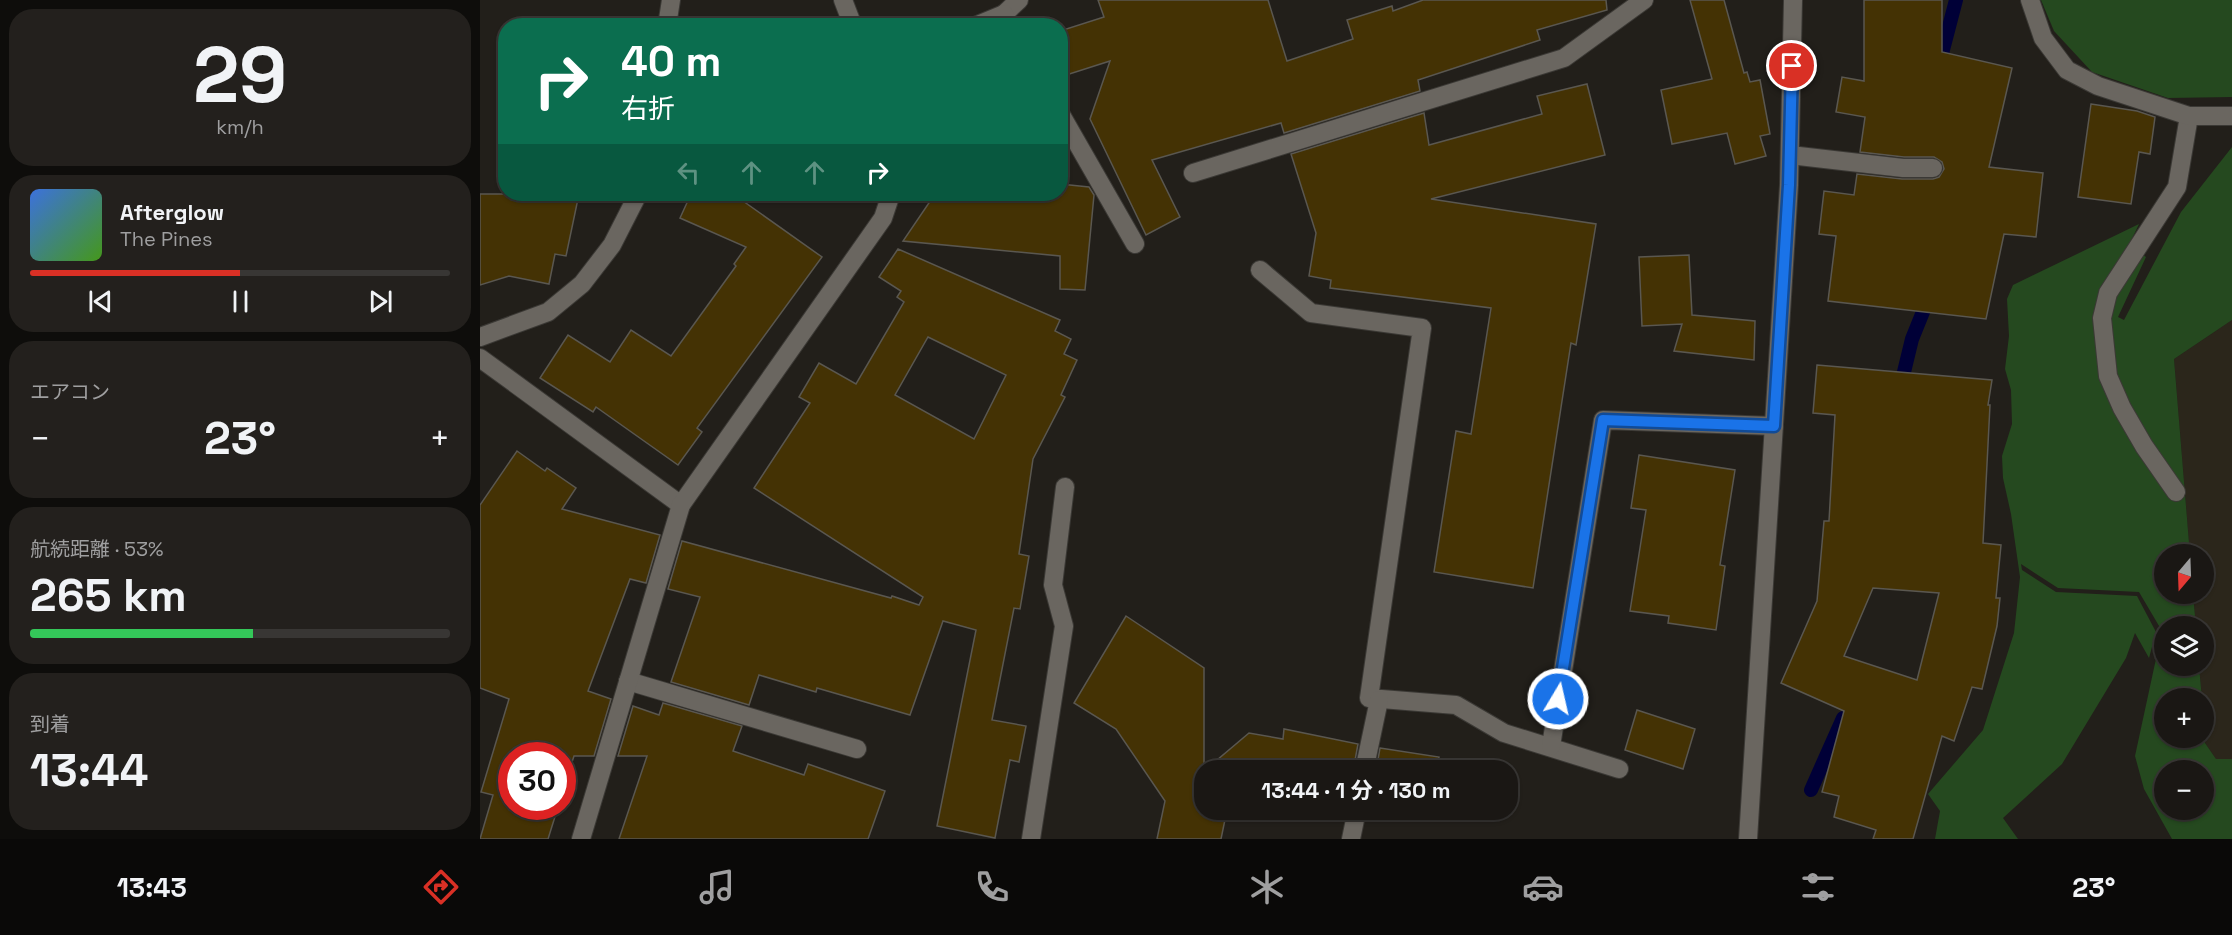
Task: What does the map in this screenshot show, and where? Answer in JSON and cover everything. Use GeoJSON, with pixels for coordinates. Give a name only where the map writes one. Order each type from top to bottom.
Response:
{"type":"FeatureCollection","features":[{"type":"Feature","properties":{"kind":"street"},"geometry":{"type":"LineString","coordinates":[[668,18],[671,0]]}},
{"type":"Feature","properties":{"kind":"street"},"geometry":{"type":"LineString","coordinates":[[843,0],[850,18]]}},
{"type":"Feature","properties":{"kind":"street"},"geometry":{"type":"LineString","coordinates":[[1008,18],[1019,0]]}},
{"type":"Feature","properties":{"kind":"street"},"geometry":{"type":"LineString","coordinates":[[1193,173],[1564,58],[1644,0]]}},
{"type":"Feature","properties":{"kind":"street"},"geometry":{"type":"LineString","coordinates":[[1748,839],[1790,154],[1793,0]]}},
{"type":"Feature","properties":{"kind":"street"},"geometry":{"type":"LineString","coordinates":[[2030,0],[2043,38],[2067,70],[2098,86],[2188,116],[2232,116]]}},
{"type":"Feature","properties":{"kind":"street"},"geometry":{"type":"LineString","coordinates":[[2176,492],[2144,446],[2122,408],[2108,376],[2102,318],[2108,293],[2177,187],[2188,116]]}},
{"type":"Feature","properties":{"kind":"street"},"geometry":{"type":"LineString","coordinates":[[1068,127],[1136,244]]}},
{"type":"Feature","properties":{"kind":"street"},"geometry":{"type":"LineString","coordinates":[[1790,154],[1903,168],[1933,168]]}},
{"type":"Feature","properties":{"kind":"street"},"geometry":{"type":"LineString","coordinates":[[480,337],[548,312],[582,284],[612,245],[634,201]]}},
{"type":"Feature","properties":{"kind":"street"},"geometry":{"type":"LineString","coordinates":[[581,839],[681,505],[883,218],[889,201]]}},
{"type":"Feature","properties":{"kind":"street"},"geometry":{"type":"LineString","coordinates":[[1260,270],[1311,313],[1422,328],[1369,698],[1456,705],[1504,733],[1619,769]]}},
{"type":"Feature","properties":{"kind":"street"},"geometry":{"type":"LineString","coordinates":[[480,358],[681,505]]}},
{"type":"Feature","properties":{"kind":"street"},"geometry":{"type":"LineString","coordinates":[[1551,746],[1603,420],[1774,426]]}},
{"type":"Feature","properties":{"kind":"street"},"geometry":{"type":"LineString","coordinates":[[1032,839],[1064,626],[1053,585],[1065,487]]}},
{"type":"Feature","properties":{"kind":"street"},"geometry":{"type":"LineString","coordinates":[[628,681],[856,749]]}},
{"type":"Feature","properties":{"kind":"street"},"geometry":{"type":"LineString","coordinates":[[1366,760],[1379,700]]}},
{"type":"Feature","properties":{"kind":"street"},"geometry":{"type":"LineString","coordinates":[[1351,839],[1354,820]]}},
{"type":"Feature","properties":{"kind":"shaded area"},"geometry":{"type":"Polygon","coordinates":[[[2232,320],[2232,759],[2216,759],[2208,748],[2214,748],[2214,688],[2201,688],[2200,676],[2214,676],[2214,616],[2195,616],[2194,604],[2214,604],[2214,544],[2189,544],[2174,359],[2232,320]]]}},
{"type":"Feature","properties":{"kind":"green space"},"geometry":{"type":"Polygon","coordinates":[[[2041,0],[2232,0],[2232,97],[2168,98],[2092,72],[2054,31],[2041,0]]]}},
{"type":"Feature","properties":{"kind":"green space"},"geometry":{"type":"Polygon","coordinates":[[[2232,147],[2232,320],[2174,359],[2189,544],[2154,544],[2154,604],[2194,604],[2195,616],[2154,617],[2139,592],[2058,588],[2021,564],[2022,570],[2056,592],[2137,596],[2154,628],[2154,639],[2149,658],[2135,633],[2126,658],[2062,764],[2003,818],[2018,839],[1935,839],[1940,811],[1928,794],[1983,730],[2014,633],[2020,577],[2003,478],[2002,456],[2012,424],[2011,390],[2005,369],[2009,336],[2007,299],[2013,285],[2139,224],[2129,245],[2146,257],[2118,317],[2124,320],[2181,212],[2232,147]]]}},
{"type":"Feature","properties":{"kind":"green space"},"geometry":{"type":"Polygon","coordinates":[[[2154,668],[2154,676],[2200,676],[2201,688],[2154,688],[2154,748],[2208,748],[2216,759],[2232,759],[2232,839],[2172,839],[2161,820],[2214,820],[2214,760],[2154,760],[2154,807],[2144,789],[2135,756],[2154,668]]]}},
{"type":"Feature","properties":{"kind":"building"},"geometry":{"type":"Polygon","coordinates":[[[1098,0],[1268,0],[1287,61],[1353,39],[1347,20],[1392,6],[1393,11],[1423,0],[1606,0],[1607,10],[1537,30],[1540,40],[1418,80],[1420,91],[1284,133],[1281,123],[1152,160],[1180,217],[1146,235],[1090,119],[1110,61],[1068,74],[1068,28],[1104,17],[1098,0]]]}},
{"type":"Feature","properties":{"kind":"building"},"geometry":{"type":"Polygon","coordinates":[[[1690,0],[1724,0],[1744,73],[1747,72],[1750,82],[1760,80],[1770,134],[1760,136],[1766,156],[1735,164],[1727,133],[1672,144],[1661,90],[1712,79],[1690,0]]]}},
{"type":"Feature","properties":{"kind":"building"},"geometry":{"type":"Polygon","coordinates":[[[1864,0],[1942,0],[1942,52],[2012,68],[1989,167],[2043,173],[2036,237],[2004,234],[1986,319],[1828,301],[1836,236],[1819,234],[1824,191],[1854,195],[1857,174],[1902,179],[1933,179],[1939,177],[1944,169],[1942,162],[1934,157],[1904,157],[1860,152],[1865,117],[1836,112],[1842,77],[1864,81],[1864,0]]]}},
{"type":"Feature","properties":{"kind":"building"},"geometry":{"type":"Polygon","coordinates":[[[1587,84],[1605,155],[1431,199],[1596,224],[1576,345],[1571,343],[1533,588],[1434,572],[1456,431],[1471,434],[1491,308],[1330,288],[1331,280],[1309,276],[1316,233],[1291,154],[1424,113],[1429,145],[1542,114],[1537,96],[1587,84]]]}},
{"type":"Feature","properties":{"kind":"building"},"geometry":{"type":"Polygon","coordinates":[[[2091,104],[2137,111],[2155,117],[2150,154],[2139,152],[2131,204],[2078,197],[2091,104]]]}},
{"type":"Feature","properties":{"kind":"building"},"geometry":{"type":"Polygon","coordinates":[[[1068,185],[1089,187],[1094,195],[1085,290],[1060,289],[1060,256],[903,241],[930,201],[1068,201],[1068,185]]]}},
{"type":"Feature","properties":{"kind":"building"},"geometry":{"type":"Polygon","coordinates":[[[480,194],[498,194],[498,201],[578,201],[566,256],[555,254],[549,284],[509,276],[480,285],[480,194]]]}},
{"type":"Feature","properties":{"kind":"building"},"geometry":{"type":"Polygon","coordinates":[[[688,201],[743,201],[822,257],[697,428],[702,432],[678,465],[596,407],[593,412],[540,378],[568,335],[610,362],[631,330],[671,356],[736,266],[734,264],[746,247],[680,218],[688,201]]]}},
{"type":"Feature","properties":{"kind":"building"},"geometry":{"type":"Polygon","coordinates":[[[898,249],[1060,320],[1055,331],[1071,339],[1064,354],[1077,360],[1061,395],[1065,397],[1033,459],[1019,554],[1029,556],[1020,609],[1014,608],[992,720],[1026,726],[1019,762],[1010,760],[995,838],[937,826],[976,630],[943,621],[910,715],[817,688],[816,692],[759,675],[749,705],[671,682],[700,597],[668,589],[682,541],[919,605],[923,597],[754,488],[810,403],[799,397],[819,363],[856,384],[904,302],[897,297],[901,291],[879,277],[898,249]],[[928,337],[895,395],[974,439],[1006,375],[928,337]]]}},
{"type":"Feature","properties":{"kind":"building"},"geometry":{"type":"Polygon","coordinates":[[[1689,255],[1692,315],[1755,321],[1754,360],[1674,351],[1682,324],[1642,326],[1639,257],[1689,255]]]}},
{"type":"Feature","properties":{"kind":"building"},"geometry":{"type":"Polygon","coordinates":[[[1817,365],[1992,380],[1988,405],[1990,405],[1983,543],[2001,545],[1996,598],[2000,598],[1997,626],[1982,689],[1972,687],[1954,741],[1942,736],[1913,839],[1873,839],[1876,830],[1834,817],[1839,796],[1822,792],[1844,711],[1781,683],[1817,601],[1824,521],[1829,521],[1835,415],[1813,413],[1817,365]],[[1873,588],[1844,656],[1917,680],[1939,593],[1873,588]]]}},
{"type":"Feature","properties":{"kind":"building"},"geometry":{"type":"Polygon","coordinates":[[[517,451],[545,471],[547,468],[576,488],[562,509],[660,535],[646,583],[630,579],[588,691],[611,699],[594,756],[576,756],[576,742],[498,742],[498,820],[554,820],[548,839],[480,839],[493,795],[481,792],[509,699],[480,688],[480,505],[517,451]]]}},
{"type":"Feature","properties":{"kind":"building"},"geometry":{"type":"Polygon","coordinates":[[[1639,455],[1735,470],[1720,565],[1725,566],[1716,630],[1668,623],[1669,616],[1630,611],[1646,510],[1631,508],[1639,455]]]}},
{"type":"Feature","properties":{"kind":"building"},"geometry":{"type":"Polygon","coordinates":[[[1126,616],[1204,668],[1204,760],[1194,760],[1194,820],[1225,820],[1221,839],[1157,839],[1165,801],[1116,729],[1074,703],[1126,616]]]}},
{"type":"Feature","properties":{"kind":"building"},"geometry":{"type":"Polygon","coordinates":[[[663,703],[742,726],[733,751],[804,775],[808,764],[885,791],[868,839],[619,839],[647,756],[618,756],[633,706],[659,715],[663,703]]]}},
{"type":"Feature","properties":{"kind":"building"},"geometry":{"type":"Polygon","coordinates":[[[1637,710],[1695,729],[1683,769],[1625,750],[1637,710]]]}},
{"type":"Feature","properties":{"kind":"building"},"geometry":{"type":"Polygon","coordinates":[[[1284,729],[1358,744],[1355,760],[1217,760],[1249,733],[1283,739],[1284,729]]]}},
{"type":"Feature","properties":{"kind":"building"},"geometry":{"type":"Polygon","coordinates":[[[1380,748],[1439,757],[1438,760],[1378,760],[1380,748]]]}},
{"type":"Feature","properties":{"kind":"waterway"},"geometry":{"type":"LineString","coordinates":[[1938,69],[1956,0]]}},
{"type":"Feature","properties":{"kind":"waterway"},"geometry":{"type":"LineString","coordinates":[[1908,390],[1904,372],[1912,339],[1929,297]]}},
{"type":"Feature","properties":{"kind":"waterway"},"geometry":{"type":"LineString","coordinates":[[1811,790],[1843,718]]}},
{"type":"Feature","properties":{"kind":"route"},"geometry":{"type":"LineString","coordinates":[[1558,699],[1603,420],[1774,426],[1789,185],[1792,66]]}}]}
